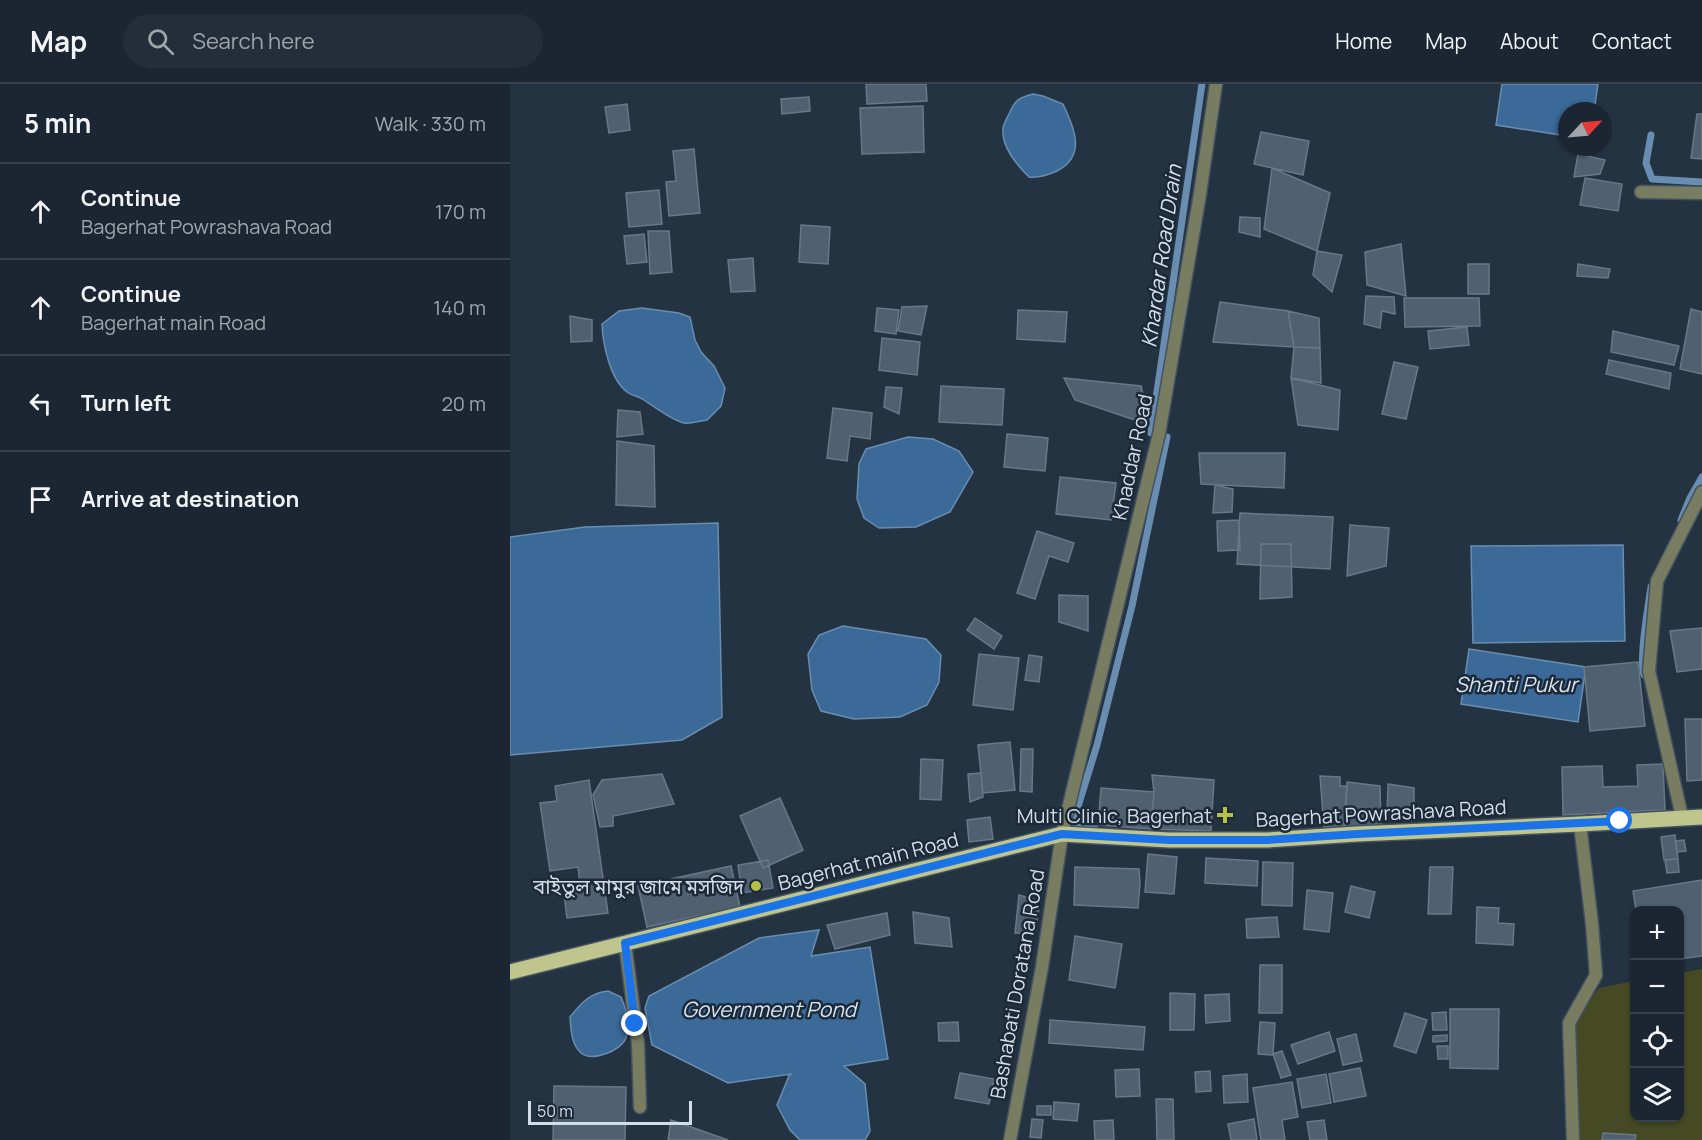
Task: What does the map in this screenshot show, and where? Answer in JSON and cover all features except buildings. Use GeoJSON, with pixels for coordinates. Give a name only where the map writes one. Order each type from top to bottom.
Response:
{"type":"FeatureCollection","features":[{"type":"Feature","properties":{"kind":"main road","name":"Bagerhat Powrashava Road"},"geometry":{"type":"LineString","coordinates":[[1062,834],[1169,840],[1267,840],[1702,817]]}},
{"type":"Feature","properties":{"kind":"main road","name":"Bagerhat main Road"},"geometry":{"type":"LineString","coordinates":[[510,972],[1062,834]]}},
{"type":"Feature","properties":{"kind":"street","name":"Khaddar Road"},"geometry":{"type":"LineString","coordinates":[[1062,834],[1159,434],[1200,194],[1216,84]]}},
{"type":"Feature","properties":{"kind":"street"},"geometry":{"type":"LineString","coordinates":[[1641,192],[1702,194]]}},
{"type":"Feature","properties":{"kind":"street"},"geometry":{"type":"LineString","coordinates":[[1682,817],[1649,671],[1657,581],[1702,492]]}},
{"type":"Feature","properties":{"kind":"street"},"geometry":{"type":"LineString","coordinates":[[1573,1140],[1569,1023],[1596,975],[1580,824]]}},
{"type":"Feature","properties":{"kind":"street","name":"Bashabati Doratana Road"},"geometry":{"type":"LineString","coordinates":[[1010,1140],[1042,967],[1062,834]]}},
{"type":"Feature","properties":{"kind":"street"},"geometry":{"type":"LineString","coordinates":[[625,943],[638,1044],[640,1107]]}},
{"type":"Feature","properties":{"kind":"green space"},"geometry":{"type":"Polygon","coordinates":[[[1702,969],[1702,1140],[1579,1140],[1572,1029],[1583,1009],[1599,988],[1630,982],[1630,1122],[1684,1122],[1684,972],[1702,969]]]}},
{"type":"Feature","properties":{"kind":"water"},"geometry":{"type":"Polygon","coordinates":[[[1502,84],[1598,84],[1595,102],[1558,102],[1558,135],[1496,125],[1502,84]]]}},
{"type":"Feature","properties":{"kind":"water"},"geometry":{"type":"Polygon","coordinates":[[[1033,94],[1063,104],[1074,131],[1075,140],[1075,149],[1066,165],[1040,177],[1029,177],[1020,167],[1007,149],[1003,135],[1003,128],[1015,103],[1020,98],[1033,94]]]}},
{"type":"Feature","properties":{"kind":"water"},"geometry":{"type":"Polygon","coordinates":[[[642,308],[679,313],[690,317],[695,340],[701,352],[714,366],[725,388],[721,406],[707,420],[679,422],[627,392],[616,379],[606,351],[602,324],[619,311],[642,308]]]}},
{"type":"Feature","properties":{"kind":"water"},"geometry":{"type":"Polygon","coordinates":[[[908,437],[933,439],[959,451],[973,472],[950,512],[916,527],[879,528],[864,518],[857,499],[859,464],[866,449],[908,437]]]}},
{"type":"Feature","properties":{"kind":"water"},"geometry":{"type":"Polygon","coordinates":[[[718,523],[722,717],[682,740],[510,755],[510,537],[585,527],[718,523]]]}},
{"type":"Feature","properties":{"kind":"water"},"geometry":{"type":"Polygon","coordinates":[[[1623,545],[1625,641],[1473,643],[1471,546],[1623,545]]]}},
{"type":"Feature","properties":{"kind":"water"},"geometry":{"type":"Polygon","coordinates":[[[843,626],[926,639],[941,655],[939,682],[927,705],[900,717],[854,719],[821,711],[812,690],[808,654],[819,635],[843,626]]]}},
{"type":"Feature","properties":{"kind":"water","name":"Shanti Pukur"},"geometry":{"type":"Polygon","coordinates":[[[1469,649],[1586,667],[1578,722],[1461,704],[1469,649]]]}},
{"type":"Feature","properties":{"kind":"water","name":"Government Pond"},"geometry":{"type":"Polygon","coordinates":[[[819,930],[811,956],[870,947],[888,1059],[844,1066],[865,1084],[870,1131],[865,1140],[800,1140],[790,1130],[777,1105],[791,1074],[728,1083],[652,1045],[645,1008],[649,996],[759,938],[819,930]]]}},
{"type":"Feature","properties":{"kind":"water"},"geometry":{"type":"Polygon","coordinates":[[[608,991],[621,997],[628,1022],[628,1033],[623,1043],[612,1051],[599,1056],[586,1055],[581,1053],[575,1045],[570,1017],[586,1000],[608,991]]]}},
{"type":"Feature","properties":{"kind":"waterway","name":"Khardar Road Drain"},"geometry":{"type":"LineString","coordinates":[[1151,433],[1202,84]]}},
{"type":"Feature","properties":{"kind":"waterway"},"geometry":{"type":"LineString","coordinates":[[1651,135],[1646,163],[1652,179],[1702,182]]}},
{"type":"Feature","properties":{"kind":"waterway"},"geometry":{"type":"LineString","coordinates":[[1095,829],[1072,826],[1097,745],[1132,606],[1167,437]]}},
{"type":"Feature","properties":{"kind":"waterway"},"geometry":{"type":"LineString","coordinates":[[1681,520],[1702,477]]}},
{"type":"Feature","properties":{"kind":"waterway"},"geometry":{"type":"LineString","coordinates":[[1644,675],[1643,645],[1651,587]]}},
{"type":"Feature","properties":{"kind":"place","name":"Multi Clinic, Bagerhat"},"geometry":{"type":"Point","coordinates":[1225,815]}},
{"type":"Feature","properties":{"kind":"place","name":"বাইতুল মামুর জামে মসজিদ"},"geometry":{"type":"Point","coordinates":[756,886]}},
{"type":"Feature","properties":{"kind":"route"},"geometry":{"type":"LineString","coordinates":[[635,1024],[625,943],[1062,834],[1169,840],[1267,840],[1620,821]]}}]}
